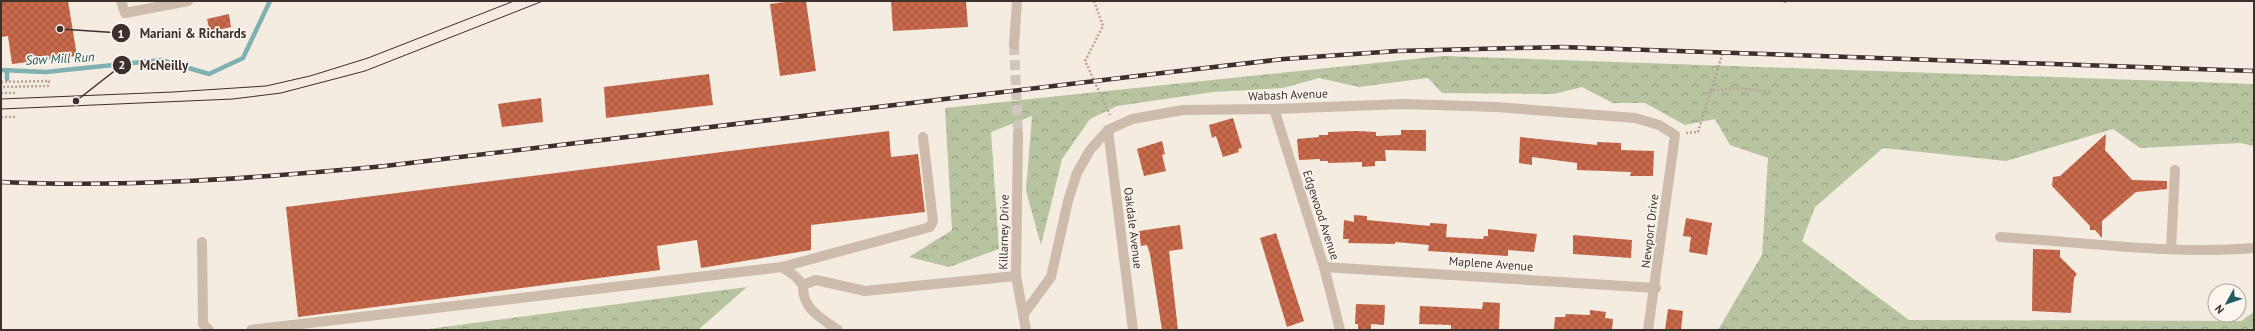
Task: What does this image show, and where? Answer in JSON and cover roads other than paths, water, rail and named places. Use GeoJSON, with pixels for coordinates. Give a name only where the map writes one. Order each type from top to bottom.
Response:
{"type":"FeatureCollection","features":[{"type":"Feature","properties":{"kind":"street"},"geometry":{"type":"LineString","coordinates":[[121,1],[125,13],[188,1]]}},
{"type":"Feature","properties":{"kind":"street"},"geometry":{"type":"LineString","coordinates":[[1014,45],[1017,1]]}},
{"type":"Feature","properties":{"kind":"street","name":"Wabash Avenue"},"geometry":{"type":"LineString","coordinates":[[1023,315],[1052,278],[1068,201],[1077,173],[1090,150],[1111,128],[1132,119],[1183,110],[1274,109],[1403,104],[1497,108],[1635,118],[1660,125],[1675,135]]}},
{"type":"Feature","properties":{"kind":"street","name":"Edgewood Avenue"},"geometry":{"type":"LineString","coordinates":[[1274,109],[1324,267],[1340,330]]}},
{"type":"Feature","properties":{"kind":"street","name":"Oakdale Avenue"},"geometry":{"type":"LineString","coordinates":[[1111,128],[1133,330]]}},
{"type":"Feature","properties":{"kind":"street","name":"Killarney Drive"},"geometry":{"type":"LineString","coordinates":[[1018,133],[1016,276],[1026,330]]}},
{"type":"Feature","properties":{"kind":"street","name":"Newport Drive"},"geometry":{"type":"LineString","coordinates":[[1648,330],[1656,288],[1675,135]]}},
{"type":"Feature","properties":{"kind":"street"},"geometry":{"type":"LineString","coordinates":[[251,330],[782,267],[930,227],[933,221],[923,137]]}},
{"type":"Feature","properties":{"kind":"street"},"geometry":{"type":"LineString","coordinates":[[2171,249],[2175,170]]}},
{"type":"Feature","properties":{"kind":"street"},"geometry":{"type":"LineString","coordinates":[[2000,237],[2100,246],[2221,250],[2254,248]]}},
{"type":"Feature","properties":{"kind":"street"},"geometry":{"type":"LineString","coordinates":[[202,242],[203,324],[209,330]]}},
{"type":"Feature","properties":{"kind":"street"},"geometry":{"type":"LineString","coordinates":[[782,267],[795,276],[803,285],[803,297],[814,313],[838,330]]}},
{"type":"Feature","properties":{"kind":"street","name":"Maplene Avenue"},"geometry":{"type":"LineString","coordinates":[[1324,267],[1656,288]]}},
{"type":"Feature","properties":{"kind":"street"},"geometry":{"type":"LineString","coordinates":[[803,285],[816,280],[865,291],[1016,276]]}},
{"type":"Feature","properties":{"kind":"waterway","name":"Saw Mill Run"},"geometry":{"type":"LineString","coordinates":[[1,70],[46,72],[161,60],[209,74],[243,58],[270,1]]}},
{"type":"Feature","properties":{"kind":"waterway"},"geometry":{"type":"LineString","coordinates":[[7,70],[7,79]]}},
{"type":"Feature","properties":{"kind":"tunnel"},"geometry":{"type":"LineString","coordinates":[[1014,45],[1018,133]]}},
{"type":"Feature","properties":{"kind":"tram line"},"geometry":{"type":"LineString","coordinates":[[1,99],[173,92],[266,86],[310,76],[368,58],[514,1]]}},
{"type":"Feature","properties":{"kind":"tram line"},"geometry":{"type":"LineString","coordinates":[[1,109],[233,99],[281,93],[365,71],[543,1]]}},
{"type":"Feature","properties":{"kind":"railway"},"geometry":{"type":"LineString","coordinates":[[1,182],[49,184],[145,183],[241,178],[385,166],[1284,59],[1397,51],[1561,47],[2254,71]]}},
{"type":"Feature","properties":{"kind":"place","name":"Mariani & Richards"},"geometry":{"type":"Point","coordinates":[60,29]}},
{"type":"Feature","properties":{"kind":"place","name":"McNeilly"},"geometry":{"type":"Point","coordinates":[76,101]}}]}
